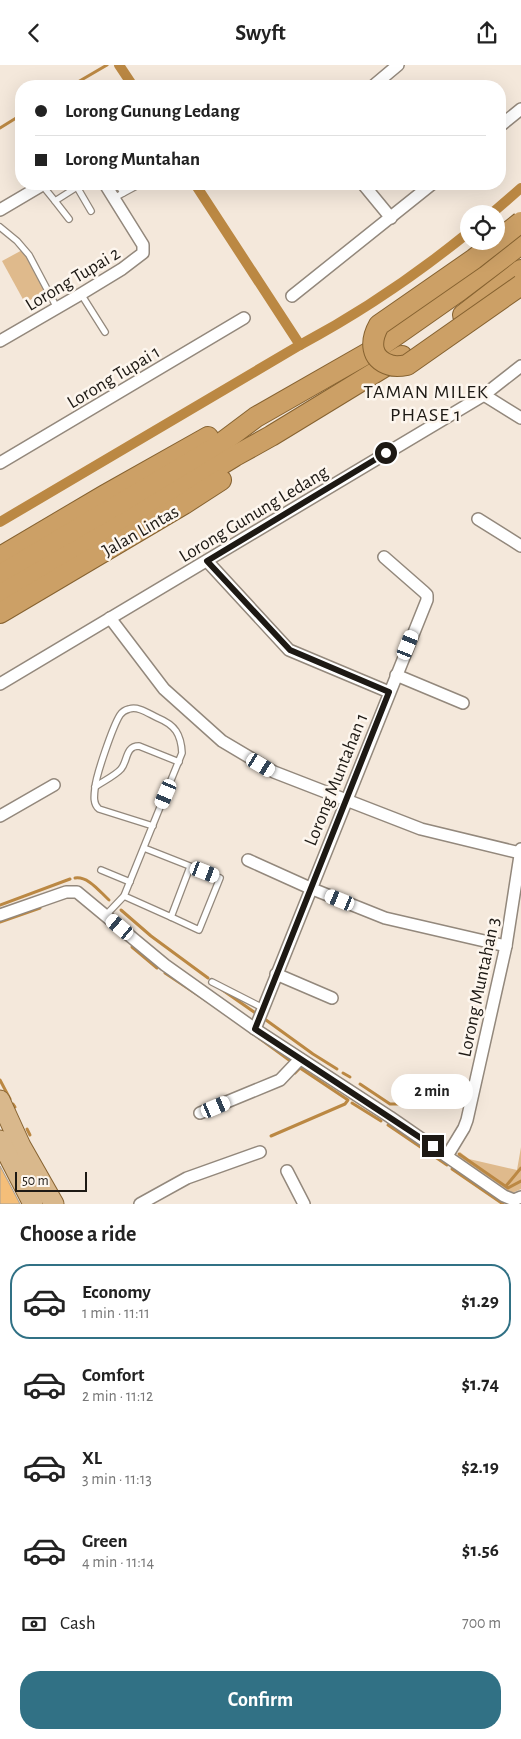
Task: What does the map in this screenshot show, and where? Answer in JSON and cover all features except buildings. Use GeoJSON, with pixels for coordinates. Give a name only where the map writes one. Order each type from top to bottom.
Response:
{"type":"FeatureCollection","features":[{"type":"Feature","properties":{"kind":"highway"},"geometry":{"type":"LineString","coordinates":[[521,222],[474,259],[380,325],[374,333],[372,341],[374,352],[380,359],[391,366],[407,365],[521,285]]}},
{"type":"Feature","properties":{"kind":"highway","name":"Jalan Lintas"},"geometry":{"type":"LineString","coordinates":[[0,575],[216,447],[256,417],[382,345],[459,291],[521,244]]}},
{"type":"Feature","properties":{"kind":"highway","name":"Jalan Lintas"},"geometry":{"type":"LineString","coordinates":[[0,595],[132,519],[431,338],[521,270]]}},
{"type":"Feature","properties":{"kind":"highway","name":"Jalan Lintas"},"geometry":{"type":"LineString","coordinates":[[0,557],[104,495],[221,429],[256,417]]}},
{"type":"Feature","properties":{"kind":"highway","name":"Jalan Lintas"},"geometry":{"type":"LineString","coordinates":[[0,613],[184,504],[240,467],[271,436]]}},
{"type":"Feature","properties":{"kind":"main road"},"geometry":{"type":"LineString","coordinates":[[0,1100],[21,1146],[54,1204]]}},
{"type":"Feature","properties":{"kind":"main road"},"geometry":{"type":"LineString","coordinates":[[0,1140],[34,1204]]}},
{"type":"Feature","properties":{"kind":"street"},"geometry":{"type":"LineString","coordinates":[[380,80],[398,65]]}},
{"type":"Feature","properties":{"kind":"street"},"geometry":{"type":"LineString","coordinates":[[506,120],[521,109]]}},
{"type":"Feature","properties":{"kind":"street"},"geometry":{"type":"LineString","coordinates":[[0,210],[33,190]]}},
{"type":"Feature","properties":{"kind":"street","name":"Lorong Tupai 2"},"geometry":{"type":"LineString","coordinates":[[0,341],[81,295],[143,253],[143,245],[119,195],[113,190]]}},
{"type":"Feature","properties":{"kind":"street"},"geometry":{"type":"LineString","coordinates":[[369,190],[391,218]]}},
{"type":"Feature","properties":{"kind":"street"},"geometry":{"type":"LineString","coordinates":[[292,296],[425,190]]}},
{"type":"Feature","properties":{"kind":"street","name":"Lorong Tupai 1"},"geometry":{"type":"LineString","coordinates":[[0,463],[244,318]]}},
{"type":"Feature","properties":{"kind":"street","name":"Lorong Gunung Ledang"},"geometry":{"type":"LineString","coordinates":[[0,684],[484,395],[521,366]]}},
{"type":"Feature","properties":{"kind":"street"},"geometry":{"type":"LineString","coordinates":[[484,395],[521,417]]}},
{"type":"Feature","properties":{"kind":"street"},"geometry":{"type":"LineString","coordinates":[[478,519],[521,546]]}},
{"type":"Feature","properties":{"kind":"street","name":"Lorong Muntahan 1"},"geometry":{"type":"LineString","coordinates":[[255,1029],[426,600],[427,595],[384,557]]}},
{"type":"Feature","properties":{"kind":"street"},"geometry":{"type":"LineString","coordinates":[[207,561],[290,650],[389,692]]}},
{"type":"Feature","properties":{"kind":"street"},"geometry":{"type":"LineString","coordinates":[[110,618],[164,689],[222,741],[274,772],[421,829],[520,853]]}},
{"type":"Feature","properties":{"kind":"street"},"geometry":{"type":"LineString","coordinates":[[396,675],[464,703]]}},
{"type":"Feature","properties":{"kind":"street"},"geometry":{"type":"LineString","coordinates":[[0,815],[54,785]]}},
{"type":"Feature","properties":{"kind":"street","name":"Lorong Muntahan 3"},"geometry":{"type":"LineString","coordinates":[[447,1156],[464,1128],[467,1119],[506,946],[521,849]]}},
{"type":"Feature","properties":{"kind":"street"},"geometry":{"type":"LineString","coordinates":[[248,860],[310,888],[385,918],[506,946]]}},
{"type":"Feature","properties":{"kind":"street"},"geometry":{"type":"LineString","coordinates":[[0,915],[66,891],[77,892],[165,965],[255,1029],[504,1195],[514,1200],[521,1197]]}},
{"type":"Feature","properties":{"kind":"street"},"geometry":{"type":"LineString","coordinates":[[276,974],[332,998]]}},
{"type":"Feature","properties":{"kind":"street"},"geometry":{"type":"LineString","coordinates":[[200,1113],[280,1080],[300,1059]]}},
{"type":"Feature","properties":{"kind":"street"},"geometry":{"type":"LineString","coordinates":[[140,1204],[187,1178],[260,1153]]}},
{"type":"Feature","properties":{"kind":"street"},"geometry":{"type":"LineString","coordinates":[[287,1171],[304,1204]]}},
{"type":"Feature","properties":{"kind":"lane"},"geometry":{"type":"LineString","coordinates":[[47,190],[69,219]]}},
{"type":"Feature","properties":{"kind":"lane"},"geometry":{"type":"LineString","coordinates":[[55,201],[69,190]]}},
{"type":"Feature","properties":{"kind":"lane"},"geometry":{"type":"LineString","coordinates":[[79,190],[91,211]]}},
{"type":"Feature","properties":{"kind":"lane"},"geometry":{"type":"LineString","coordinates":[[119,190],[119,195],[129,190]]}},
{"type":"Feature","properties":{"kind":"lane"},"geometry":{"type":"LineString","coordinates":[[0,227],[17,241],[29,255],[57,308]]}},
{"type":"Feature","properties":{"kind":"lane"},"geometry":{"type":"LineString","coordinates":[[81,295],[105,332]]}},
{"type":"Feature","properties":{"kind":"lane"},"geometry":{"type":"LineString","coordinates":[[106,915],[124,895],[153,826],[182,753],[177,733],[170,723],[136,708],[127,709],[119,716],[95,787],[95,806],[153,826]]}},
{"type":"Feature","properties":{"kind":"lane"},"geometry":{"type":"LineString","coordinates":[[95,787],[120,771],[129,751],[134,746],[139,746],[179,762]]}},
{"type":"Feature","properties":{"kind":"lane"},"geometry":{"type":"LineString","coordinates":[[124,895],[198,930],[220,878],[144,848]]}},
{"type":"Feature","properties":{"kind":"lane"},"geometry":{"type":"LineString","coordinates":[[171,917],[190,867]]}},
{"type":"Feature","properties":{"kind":"lane"},"geometry":{"type":"LineString","coordinates":[[101,870],[130,881]]}},
{"type":"Feature","properties":{"kind":"lane"},"geometry":{"type":"LineString","coordinates":[[212,982],[263,1007]]}},
{"type":"Feature","properties":{"kind":"shaded area"},"geometry":{"type":"Polygon","coordinates":[[[26,248],[49,289],[25,303],[2,261],[26,248]]]}},
{"type":"Feature","properties":{"kind":"shaded area"},"geometry":{"type":"Polygon","coordinates":[[[521,1147],[521,1189],[512,1193],[457,1156],[460,1152],[469,1159],[517,1170],[521,1147]]]}},
{"type":"Feature","properties":{"kind":"waterway"},"geometry":{"type":"LineString","coordinates":[[81,80],[107,65]]}},
{"type":"Feature","properties":{"kind":"waterway"},"geometry":{"type":"LineString","coordinates":[[119,65],[129,80]]}},
{"type":"Feature","properties":{"kind":"waterway"},"geometry":{"type":"LineString","coordinates":[[0,128],[15,119]]}},
{"type":"Feature","properties":{"kind":"waterway"},"geometry":{"type":"LineString","coordinates":[[501,205],[521,188]]}},
{"type":"Feature","properties":{"kind":"waterway"},"geometry":{"type":"LineString","coordinates":[[199,190],[300,345]]}},
{"type":"Feature","properties":{"kind":"waterway"},"geometry":{"type":"LineString","coordinates":[[0,522],[366,307],[460,239]]}},
{"type":"Feature","properties":{"kind":"waterway"},"geometry":{"type":"LineString","coordinates":[[75,878],[84,879],[89,882],[109,900]]}},
{"type":"Feature","properties":{"kind":"waterway"},"geometry":{"type":"LineString","coordinates":[[0,905],[70,879]]}},
{"type":"Feature","properties":{"kind":"waterway"},"geometry":{"type":"LineString","coordinates":[[0,922],[40,908]]}},
{"type":"Feature","properties":{"kind":"waterway"},"geometry":{"type":"LineString","coordinates":[[121,910],[151,936],[208,978]]}},
{"type":"Feature","properties":{"kind":"waterway"},"geometry":{"type":"LineString","coordinates":[[132,947],[157,968]]}},
{"type":"Feature","properties":{"kind":"waterway"},"geometry":{"type":"LineString","coordinates":[[165,973],[207,1001]]}},
{"type":"Feature","properties":{"kind":"waterway"},"geometry":{"type":"LineString","coordinates":[[221,989],[257,1014]]}},
{"type":"Feature","properties":{"kind":"waterway"},"geometry":{"type":"LineString","coordinates":[[266,1020],[337,1069]]}},
{"type":"Feature","properties":{"kind":"waterway"},"geometry":{"type":"LineString","coordinates":[[259,1038],[289,1060]]}},
{"type":"Feature","properties":{"kind":"waterway"},"geometry":{"type":"LineString","coordinates":[[271,1136],[345,1104],[348,1100],[300,1068],[295,1073]]}},
{"type":"Feature","properties":{"kind":"waterway"},"geometry":{"type":"LineString","coordinates":[[343,1073],[350,1077]]}},
{"type":"Feature","properties":{"kind":"waterway"},"geometry":{"type":"LineString","coordinates":[[0,1080],[10,1099]]}},
{"type":"Feature","properties":{"kind":"waterway"},"geometry":{"type":"LineString","coordinates":[[360,1084],[390,1104],[400,1104]]}},
{"type":"Feature","properties":{"kind":"waterway"},"geometry":{"type":"LineString","coordinates":[[352,1103],[381,1121]]}},
{"type":"Feature","properties":{"kind":"waterway"},"geometry":{"type":"LineString","coordinates":[[388,1125],[447,1165]]}},
{"type":"Feature","properties":{"kind":"waterway"},"geometry":{"type":"LineString","coordinates":[[27,1129],[30,1135]]}},
{"type":"Feature","properties":{"kind":"waterway"},"geometry":{"type":"LineString","coordinates":[[459,1154],[508,1188],[521,1181]]}},
{"type":"Feature","properties":{"kind":"waterway"},"geometry":{"type":"LineString","coordinates":[[506,1186],[521,1168]]}},
{"type":"Feature","properties":{"kind":"waterway"},"geometry":{"type":"LineString","coordinates":[[452,1169],[503,1204]]}},
{"type":"Feature","properties":{"kind":"district","name":"TAMAN MILEK PHASE 1"},"geometry":{"type":"Point","coordinates":[426,402]}},
{"type":"Feature","properties":{"kind":"route"},"geometry":{"type":"LineString","coordinates":[[386,453],[207,561],[290,650],[389,692],[255,1029],[433,1146]]}}]}
